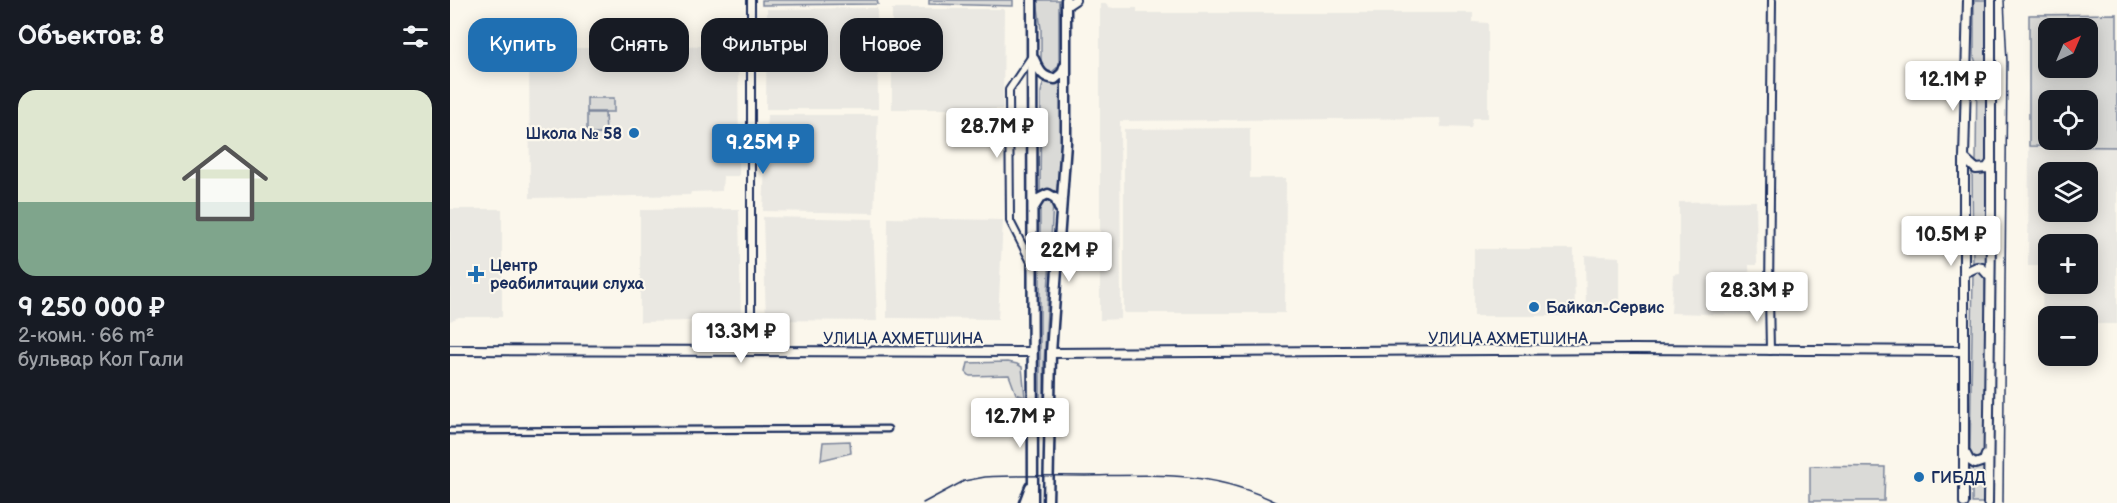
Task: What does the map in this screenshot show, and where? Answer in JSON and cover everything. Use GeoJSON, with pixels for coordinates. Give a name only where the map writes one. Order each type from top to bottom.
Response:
{"type":"FeatureCollection","features":[{"type":"Feature","properties":{"kind":"main road"},"geometry":{"type":"LineString","coordinates":[[1032,0],[1033,503]]}},
{"type":"Feature","properties":{"kind":"main road"},"geometry":{"type":"LineString","coordinates":[[1048,503],[1051,353],[1066,143],[1066,3]]}},
{"type":"Feature","properties":{"kind":"main road"},"geometry":{"type":"LineString","coordinates":[[1032,56],[1041,74],[1047,79],[1055,79],[1062,73],[1066,60]]}},
{"type":"Feature","properties":{"kind":"main road"},"geometry":{"type":"LineString","coordinates":[[1032,211],[1040,198],[1048,194],[1055,198],[1060,211]]}},
{"type":"Feature","properties":{"kind":"main road"},"geometry":{"type":"LineString","coordinates":[[1032,429],[1042,437],[1050,430]]}},
{"type":"Feature","properties":{"kind":"main road"},"geometry":{"type":"LineString","coordinates":[[1024,503],[1034,469]]}},
{"type":"Feature","properties":{"kind":"main road"},"geometry":{"type":"LineString","coordinates":[[1049,485],[1055,503]]}},
{"type":"Feature","properties":{"kind":"street"},"geometry":{"type":"LineString","coordinates":[[751,0],[751,351]]}},
{"type":"Feature","properties":{"kind":"street"},"geometry":{"type":"LineString","coordinates":[[1066,3],[1075,0]]}},
{"type":"Feature","properties":{"kind":"street"},"geometry":{"type":"LineString","coordinates":[[1770,351],[1772,0]]}},
{"type":"Feature","properties":{"kind":"street"},"geometry":{"type":"LineString","coordinates":[[1964,503],[1964,158],[1968,0]]}},
{"type":"Feature","properties":{"kind":"street"},"geometry":{"type":"LineString","coordinates":[[1988,503],[1990,0]]}},
{"type":"Feature","properties":{"kind":"street"},"geometry":{"type":"LineString","coordinates":[[1032,56],[1009,90],[1010,221],[1032,265]]}},
{"type":"Feature","properties":{"kind":"street"},"geometry":{"type":"LineString","coordinates":[[1964,158],[1976,169],[1986,168],[1991,162]]}},
{"type":"Feature","properties":{"kind":"street"},"geometry":{"type":"LineString","coordinates":[[1964,273],[1977,267],[1982,268],[1990,277]]}},
{"type":"Feature","properties":{"kind":"street","name":"УЛИЦА АХМЕТШИНА"},"geometry":{"type":"LineString","coordinates":[[1051,353],[1634,349],[1964,351]]}},
{"type":"Feature","properties":{"kind":"street","name":"УЛИЦА АХМЕТШИНА"},"geometry":{"type":"LineString","coordinates":[[450,350],[1032,352]]}},
{"type":"Feature","properties":{"kind":"street"},"geometry":{"type":"LineString","coordinates":[[450,431],[888,429]]}},
{"type":"Feature","properties":{"kind":"street"},"geometry":{"type":"LineString","coordinates":[[1965,450],[1969,460],[1975,464],[1984,461],[1988,449]]}},
{"type":"Feature","properties":{"kind":"shaded area"},"geometry":{"type":"Polygon","coordinates":[[[762,0],[877,0],[878,4],[762,5],[762,0]]]}},
{"type":"Feature","properties":{"kind":"shaded area"},"geometry":{"type":"Polygon","coordinates":[[[929,0],[1013,0],[1013,6],[929,4],[929,0]]]}},
{"type":"Feature","properties":{"kind":"shaded area"},"geometry":{"type":"Polygon","coordinates":[[[1037,0],[1059,0],[1059,66],[1052,72],[1045,70],[1041,64],[1041,29],[1037,0]]]}},
{"type":"Feature","properties":{"kind":"shaded area"},"geometry":{"type":"Polygon","coordinates":[[[1974,0],[1987,0],[1987,162],[1980,166],[1976,162],[1977,66],[1974,57],[1974,0]]]}},
{"type":"Feature","properties":{"kind":"shaded area"},"geometry":{"type":"Polygon","coordinates":[[[1100,4],[1107,4],[1108,7],[1114,8],[1137,8],[1137,13],[1473,13],[1473,22],[1488,23],[1488,118],[1473,118],[1471,128],[1441,127],[1440,118],[1120,121],[1121,319],[1100,320],[1100,4]]]}},
{"type":"Feature","properties":{"kind":"shaded area"},"geometry":{"type":"Polygon","coordinates":[[[877,8],[877,18],[840,18],[840,72],[878,72],[878,109],[766,109],[766,72],[828,72],[828,18],[767,18],[767,9],[877,8]]]}},
{"type":"Feature","properties":{"kind":"shaded area"},"geometry":{"type":"Polygon","coordinates":[[[892,9],[1004,9],[1003,109],[892,109],[892,72],[943,72],[943,18],[892,18],[892,9]]]}},
{"type":"Feature","properties":{"kind":"shaded area"},"geometry":{"type":"Polygon","coordinates":[[[2117,14],[2117,147],[2098,147],[2098,90],[2038,90],[2038,146],[2029,146],[2029,15],[2117,14]]]}},
{"type":"Feature","properties":{"kind":"shaded area","name":"Школа № 58"},"geometry":{"type":"Polygon","coordinates":[[[689,46],[701,46],[701,72],[738,72],[739,176],[723,176],[722,191],[691,192],[690,195],[530,198],[529,72],[577,72],[577,48],[589,48],[589,72],[689,72],[689,46]]]}},
{"type":"Feature","properties":{"kind":"shaded area"},"geometry":{"type":"Polygon","coordinates":[[[1044,79],[1054,82],[1062,79],[1057,192],[1047,189],[1040,191],[1041,92],[1044,79]]]}},
{"type":"Feature","properties":{"kind":"shaded area"},"geometry":{"type":"Polygon","coordinates":[[[587,98],[614,98],[614,112],[587,112],[587,98]]]}},
{"type":"Feature","properties":{"kind":"shaded area"},"geometry":{"type":"Polygon","coordinates":[[[587,113],[605,113],[606,134],[587,134],[587,113]]]}},
{"type":"Feature","properties":{"kind":"shaded area"},"geometry":{"type":"Polygon","coordinates":[[[767,115],[878,115],[874,213],[763,211],[767,115]]]}},
{"type":"Feature","properties":{"kind":"shaded area"},"geometry":{"type":"Polygon","coordinates":[[[1250,128],[1250,178],[1286,178],[1285,313],[1124,313],[1124,129],[1250,128]]]}},
{"type":"Feature","properties":{"kind":"shaded area"},"geometry":{"type":"Polygon","coordinates":[[[2029,146],[2038,146],[2038,150],[2098,150],[2098,147],[2117,147],[2117,324],[2098,324],[2098,306],[2042,306],[2043,294],[2098,294],[2098,234],[2038,234],[2038,266],[2028,266],[2029,146]]]}},
{"type":"Feature","properties":{"kind":"shaded area"},"geometry":{"type":"Polygon","coordinates":[[[1972,171],[1980,174],[1987,171],[1988,267],[1981,262],[1973,265],[1972,171]]]}},
{"type":"Feature","properties":{"kind":"shaded area"},"geometry":{"type":"Polygon","coordinates":[[[1047,199],[1053,202],[1044,365],[1044,432],[1042,433],[1040,432],[1040,210],[1042,202],[1047,199]]]}},
{"type":"Feature","properties":{"kind":"shaded area"},"geometry":{"type":"Polygon","coordinates":[[[1756,201],[1757,265],[1749,265],[1751,315],[1671,313],[1673,274],[1679,273],[1679,202],[1756,201]]]}},
{"type":"Feature","properties":{"kind":"shaded area","name":"Центр реабилитации слуха"},"geometry":{"type":"Polygon","coordinates":[[[450,209],[502,209],[502,317],[459,317],[450,321],[450,209]]]}},
{"type":"Feature","properties":{"kind":"shaded area"},"geometry":{"type":"Polygon","coordinates":[[[739,209],[741,320],[640,322],[640,210],[739,209]]]}},
{"type":"Feature","properties":{"kind":"shaded area"},"geometry":{"type":"Polygon","coordinates":[[[763,217],[873,219],[877,321],[766,320],[763,217]]]}},
{"type":"Feature","properties":{"kind":"shaded area"},"geometry":{"type":"Polygon","coordinates":[[[888,218],[1003,220],[998,319],[887,318],[888,218]]]}},
{"type":"Feature","properties":{"kind":"shaded area"},"geometry":{"type":"Polygon","coordinates":[[[1474,249],[1574,249],[1575,316],[1474,316],[1474,249]]]}},
{"type":"Feature","properties":{"kind":"shaded area"},"geometry":{"type":"Polygon","coordinates":[[[1585,255],[1620,257],[1620,311],[1586,310],[1585,255]]]}},
{"type":"Feature","properties":{"kind":"shaded area"},"geometry":{"type":"Polygon","coordinates":[[[1979,269],[1985,274],[1985,305],[1988,317],[1984,453],[1977,458],[1970,452],[1973,273],[1979,269]]]}},
{"type":"Feature","properties":{"kind":"shaded area"},"geometry":{"type":"Polygon","coordinates":[[[1008,362],[1022,367],[1025,397],[1016,394],[1009,375],[970,376],[966,372],[968,363],[1008,362]]]}},
{"type":"Feature","properties":{"kind":"shaded area"},"geometry":{"type":"Polygon","coordinates":[[[850,441],[851,453],[821,460],[823,442],[850,441]]]}},
{"type":"Feature","properties":{"kind":"shaded area"},"geometry":{"type":"Polygon","coordinates":[[[1969,464],[1975,467],[1984,465],[1983,503],[1972,503],[1969,464]]]}},
{"type":"Feature","properties":{"kind":"shaded area"},"geometry":{"type":"Polygon","coordinates":[[[1810,466],[1885,467],[1884,501],[1810,501],[1810,466]]]}},
{"type":"Feature","properties":{"kind":"tram line"},"geometry":{"type":"LineString","coordinates":[[2003,503],[2007,62],[2004,0]]}},
{"type":"Feature","properties":{"kind":"tram line"},"geometry":{"type":"LineString","coordinates":[[923,503],[964,481],[985,477],[1137,475],[1207,480],[1254,492],[1278,503]]}},
{"type":"Feature","properties":{"kind":"place","name":"Школа № 58"},"geometry":{"type":"Point","coordinates":[634,133]}},
{"type":"Feature","properties":{"kind":"place","name":"Центр реабилитации слуха"},"geometry":{"type":"Point","coordinates":[476,274]}},
{"type":"Feature","properties":{"kind":"place","name":"Байкал-Сервис"},"geometry":{"type":"Point","coordinates":[1534,307]}},
{"type":"Feature","properties":{"kind":"place","name":"ГИБДД"},"geometry":{"type":"Point","coordinates":[1919,477]}}]}
